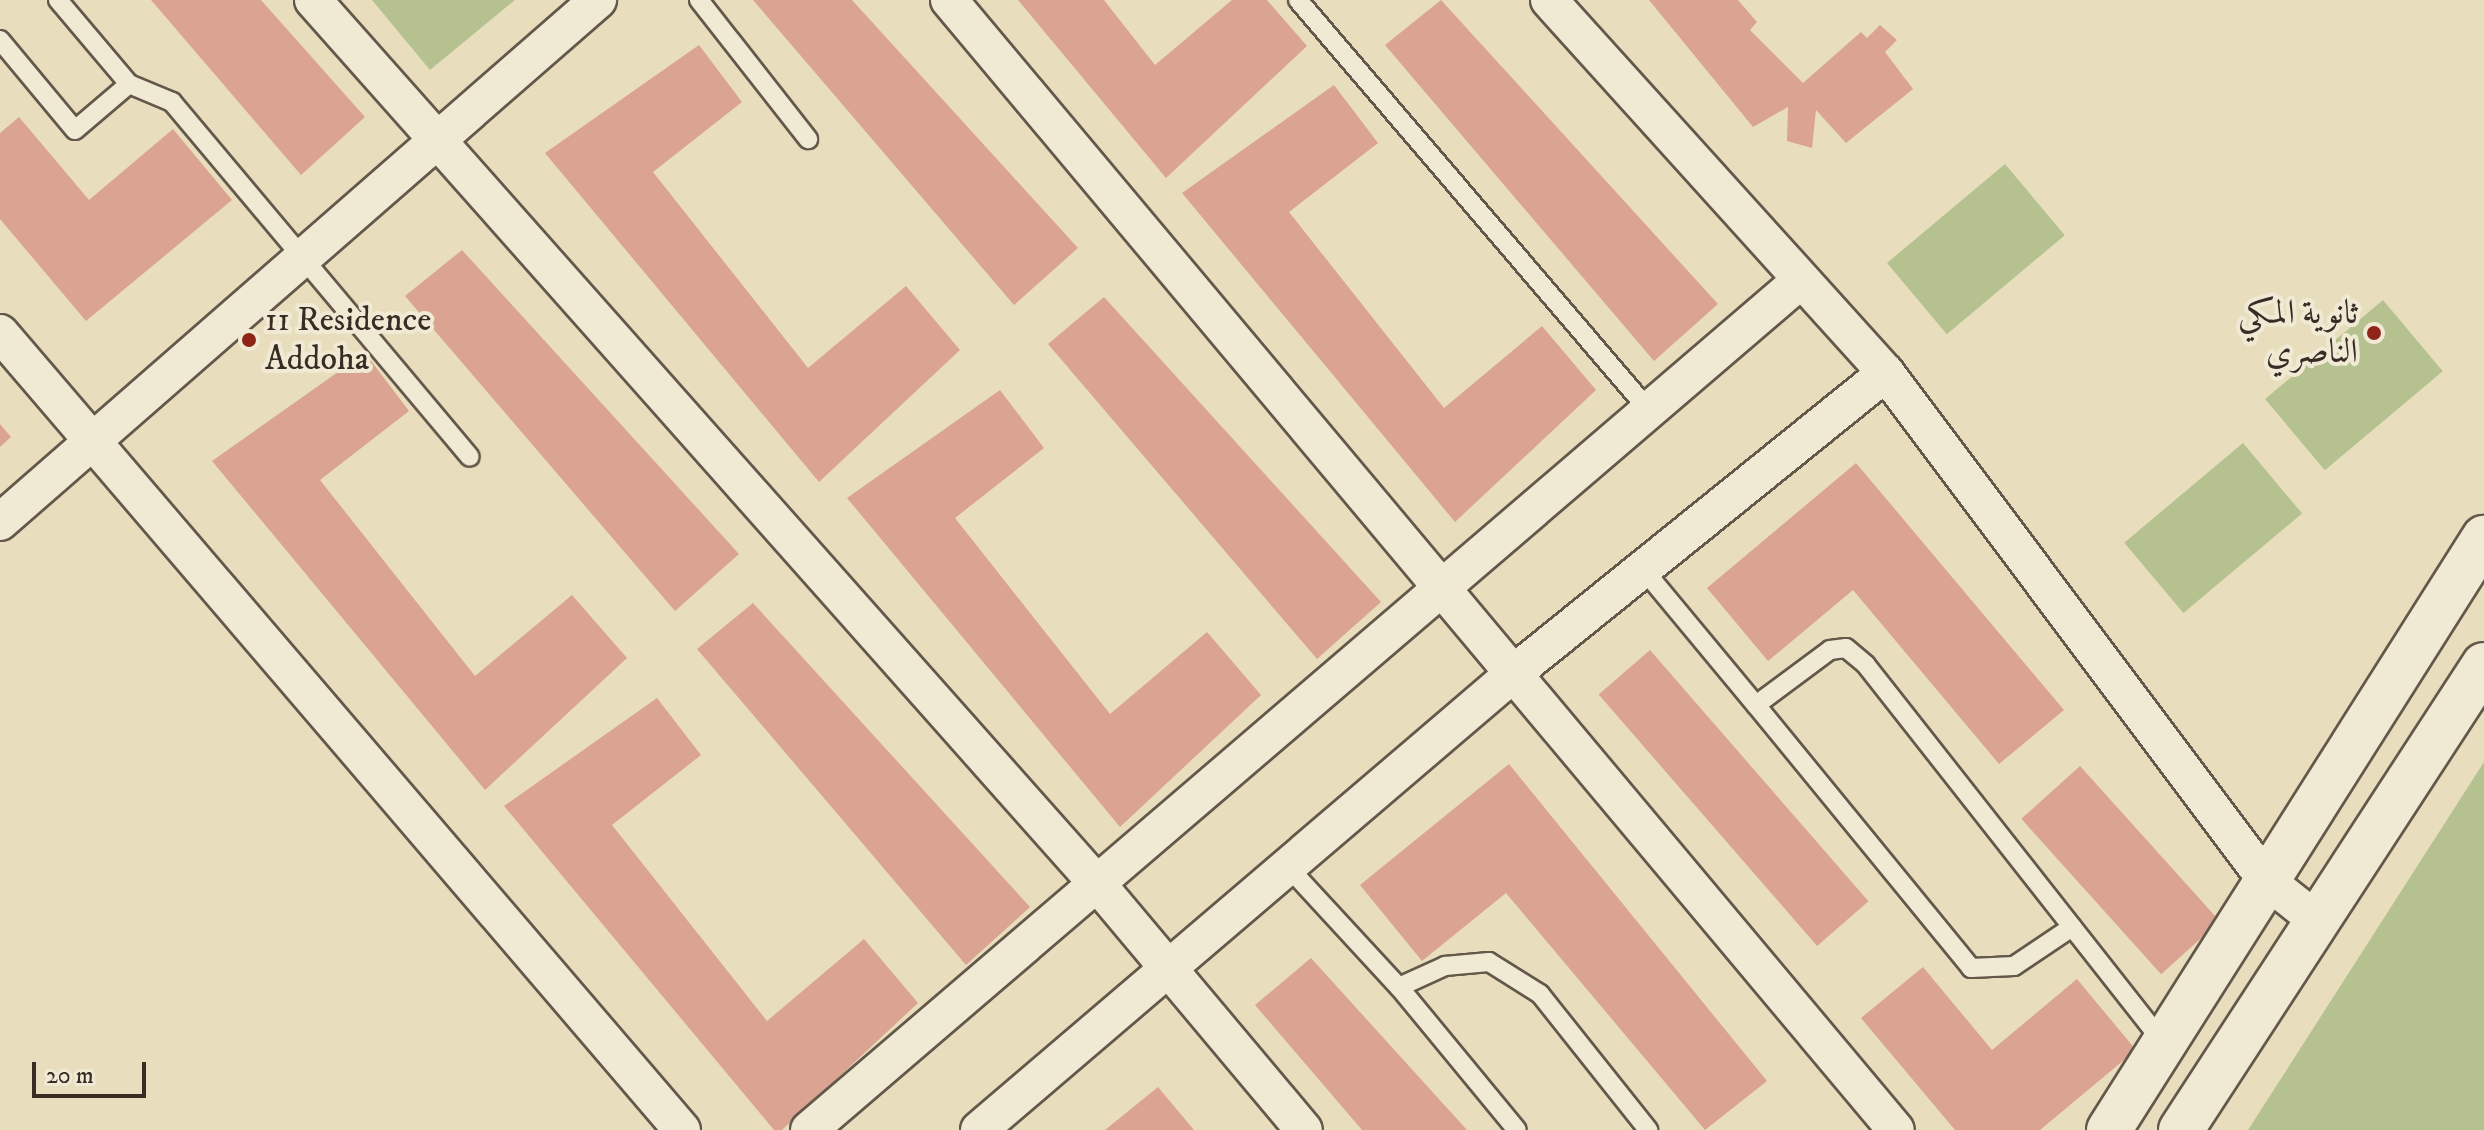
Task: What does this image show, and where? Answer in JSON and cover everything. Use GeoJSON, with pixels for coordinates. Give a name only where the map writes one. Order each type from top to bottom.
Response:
{"type":"FeatureCollection","features":[{"type":"Feature","properties":{"kind":"street"},"geometry":{"type":"LineString","coordinates":[[313,0],[1100,887],[1304,1130]]}},
{"type":"Feature","properties":{"kind":"street"},"geometry":{"type":"LineString","coordinates":[[0,522],[598,0]]}},
{"type":"Feature","properties":{"kind":"street"},"geometry":{"type":"LineString","coordinates":[[949,0],[1442,584],[1896,1130]]}},
{"type":"Feature","properties":{"kind":"street"},"geometry":{"type":"LineString","coordinates":[[1549,0],[1886,373],[2266,880],[2319,922]]}},
{"type":"Feature","properties":{"kind":"street"},"geometry":{"type":"LineString","coordinates":[[809,1130],[1100,887],[1442,584],[1801,280]]}},
{"type":"Feature","properties":{"kind":"street"},"geometry":{"type":"LineString","coordinates":[[0,333],[682,1130]]}},
{"type":"Feature","properties":{"kind":"street"},"geometry":{"type":"LineString","coordinates":[[979,1130],[1514,673],[1886,373]]}},
{"type":"Feature","properties":{"kind":"street"},"geometry":{"type":"LineString","coordinates":[[2109,1130],[2484,538]]}},
{"type":"Feature","properties":{"kind":"street"},"geometry":{"type":"LineString","coordinates":[[2181,1130],[2484,665]]}},
{"type":"Feature","properties":{"kind":"lane"},"geometry":{"type":"LineString","coordinates":[[58,0],[129,84],[172,102],[308,256],[470,457]]}},
{"type":"Feature","properties":{"kind":"lane"},"geometry":{"type":"LineString","coordinates":[[699,0],[808,139]]}},
{"type":"Feature","properties":{"kind":"lane"},"geometry":{"type":"LineString","coordinates":[[1298,0],[1647,408]]}},
{"type":"Feature","properties":{"kind":"lane"},"geometry":{"type":"LineString","coordinates":[[0,40],[75,130],[129,84]]}},
{"type":"Feature","properties":{"kind":"lane"},"geometry":{"type":"LineString","coordinates":[[1643,569],[1971,968],[2014,966],[2072,927]]}},
{"type":"Feature","properties":{"kind":"lane"},"geometry":{"type":"LineString","coordinates":[[1756,705],[1830,650],[1846,648],[2165,1045]]}},
{"type":"Feature","properties":{"kind":"lane"},"geometry":{"type":"LineString","coordinates":[[1289,868],[1399,987],[1517,1130]]}},
{"type":"Feature","properties":{"kind":"lane"},"geometry":{"type":"LineString","coordinates":[[1399,987],[1445,966],[1489,962],[1540,994],[1648,1130]]}},
{"type":"Feature","properties":{"kind":"green space"},"geometry":{"type":"Polygon","coordinates":[[[372,0],[515,0],[430,70],[372,0]]]}},
{"type":"Feature","properties":{"kind":"green space"},"geometry":{"type":"Polygon","coordinates":[[[2005,164],[2065,235],[1947,334],[1887,263],[2005,164]]]}},
{"type":"Feature","properties":{"kind":"green space"},"geometry":{"type":"Polygon","coordinates":[[[2383,300],[2443,371],[2325,470],[2265,399],[2383,300]]]}},
{"type":"Feature","properties":{"kind":"green space"},"geometry":{"type":"Polygon","coordinates":[[[2243,443],[2302,513],[2183,613],[2124,543],[2243,443]]]}},
{"type":"Feature","properties":{"kind":"green space"},"geometry":{"type":"Polygon","coordinates":[[[2484,762],[2484,1130],[2248,1130],[2484,762]]]}},
{"type":"Feature","properties":{"kind":"building"},"geometry":{"type":"Polygon","coordinates":[[[151,0],[261,0],[365,117],[301,175],[151,0]]]}},
{"type":"Feature","properties":{"kind":"building"},"geometry":{"type":"Polygon","coordinates":[[[753,0],[852,0],[1078,248],[1014,305],[753,0]]]}},
{"type":"Feature","properties":{"kind":"building"},"geometry":{"type":"Polygon","coordinates":[[[1018,0],[1104,0],[1155,65],[1232,0],[1267,0],[1307,46],[1166,178],[1018,0]]]}},
{"type":"Feature","properties":{"kind":"building"},"geometry":{"type":"Polygon","coordinates":[[[1441,0],[1718,304],[1654,361],[1385,45],[1441,0]]]}},
{"type":"Feature","properties":{"kind":"building"},"geometry":{"type":"Polygon","coordinates":[[[1649,0],[1738,0],[1757,22],[1750,30],[1803,83],[1861,32],[1867,38],[1880,25],[1897,40],[1885,52],[1913,89],[1846,143],[1816,110],[1812,148],[1787,141],[1788,107],[1753,127],[1649,0]]]}},
{"type":"Feature","properties":{"kind":"building"},"geometry":{"type":"Polygon","coordinates":[[[699,45],[742,102],[653,172],[808,368],[906,286],[960,350],[819,482],[545,153],[699,45]]]}},
{"type":"Feature","properties":{"kind":"building"},"geometry":{"type":"Polygon","coordinates":[[[1334,85],[1378,143],[1289,212],[1444,408],[1542,326],[1596,390],[1455,522],[1182,193],[1334,85]]]}},
{"type":"Feature","properties":{"kind":"building"},"geometry":{"type":"Polygon","coordinates":[[[19,117],[89,200],[173,129],[232,200],[86,321],[0,219],[0,133],[19,117]]]}},
{"type":"Feature","properties":{"kind":"building"},"geometry":{"type":"Polygon","coordinates":[[[462,250],[739,554],[675,611],[405,296],[462,250]]]}},
{"type":"Feature","properties":{"kind":"building"},"geometry":{"type":"Polygon","coordinates":[[[1104,297],[1381,602],[1317,659],[1048,344],[1104,297]]]}},
{"type":"Feature","properties":{"kind":"building"},"geometry":{"type":"Polygon","coordinates":[[[365,353],[409,411],[320,480],[475,676],[572,595],[627,658],[485,790],[212,461],[365,353]]]}},
{"type":"Feature","properties":{"kind":"building"},"geometry":{"type":"Polygon","coordinates":[[[1000,390],[1044,448],[955,518],[1110,714],[1207,632],[1261,695],[1120,827],[847,498],[1000,390]]]}},
{"type":"Feature","properties":{"kind":"building"},"geometry":{"type":"Polygon","coordinates":[[[0,424],[11,437],[0,447],[0,424]]]}},
{"type":"Feature","properties":{"kind":"building"},"geometry":{"type":"Polygon","coordinates":[[[1856,463],[2064,710],[1999,764],[1853,590],[1768,661],[1707,588],[1856,463]]]}},
{"type":"Feature","properties":{"kind":"building"},"geometry":{"type":"Polygon","coordinates":[[[753,603],[1030,907],[966,965],[697,649],[753,603]]]}},
{"type":"Feature","properties":{"kind":"building"},"geometry":{"type":"Polygon","coordinates":[[[1650,650],[1868,901],[1817,946],[1599,695],[1650,650]]]}},
{"type":"Feature","properties":{"kind":"building"},"geometry":{"type":"Polygon","coordinates":[[[657,698],[701,755],[612,825],[767,1021],[864,939],[918,1003],[782,1130],[774,1130],[504,806],[657,698]]]}},
{"type":"Feature","properties":{"kind":"building"},"geometry":{"type":"Polygon","coordinates":[[[1509,764],[1767,1081],[1705,1130],[1506,893],[1422,961],[1360,885],[1509,764]]]}},
{"type":"Feature","properties":{"kind":"building"},"geometry":{"type":"Polygon","coordinates":[[[2080,766],[2220,921],[2161,974],[2021,819],[2080,766]]]}},
{"type":"Feature","properties":{"kind":"building"},"geometry":{"type":"Polygon","coordinates":[[[1311,958],[1467,1130],[1362,1130],[1255,1005],[1311,958]]]}},
{"type":"Feature","properties":{"kind":"building"},"geometry":{"type":"Polygon","coordinates":[[[1923,967],[1992,1050],[2077,979],[2136,1050],[2040,1130],[1955,1130],[1861,1018],[1923,967]]]}},
{"type":"Feature","properties":{"kind":"building"},"geometry":{"type":"Polygon","coordinates":[[[1158,1087],[1194,1130],[1105,1130],[1158,1087]]]}},
{"type":"Feature","properties":{"kind":"place","name":"ثانوية المكي الناصري"},"geometry":{"type":"Point","coordinates":[2374,333]}},
{"type":"Feature","properties":{"kind":"place","name":"11 Residence Addoha"},"geometry":{"type":"Point","coordinates":[249,340]}}]}
